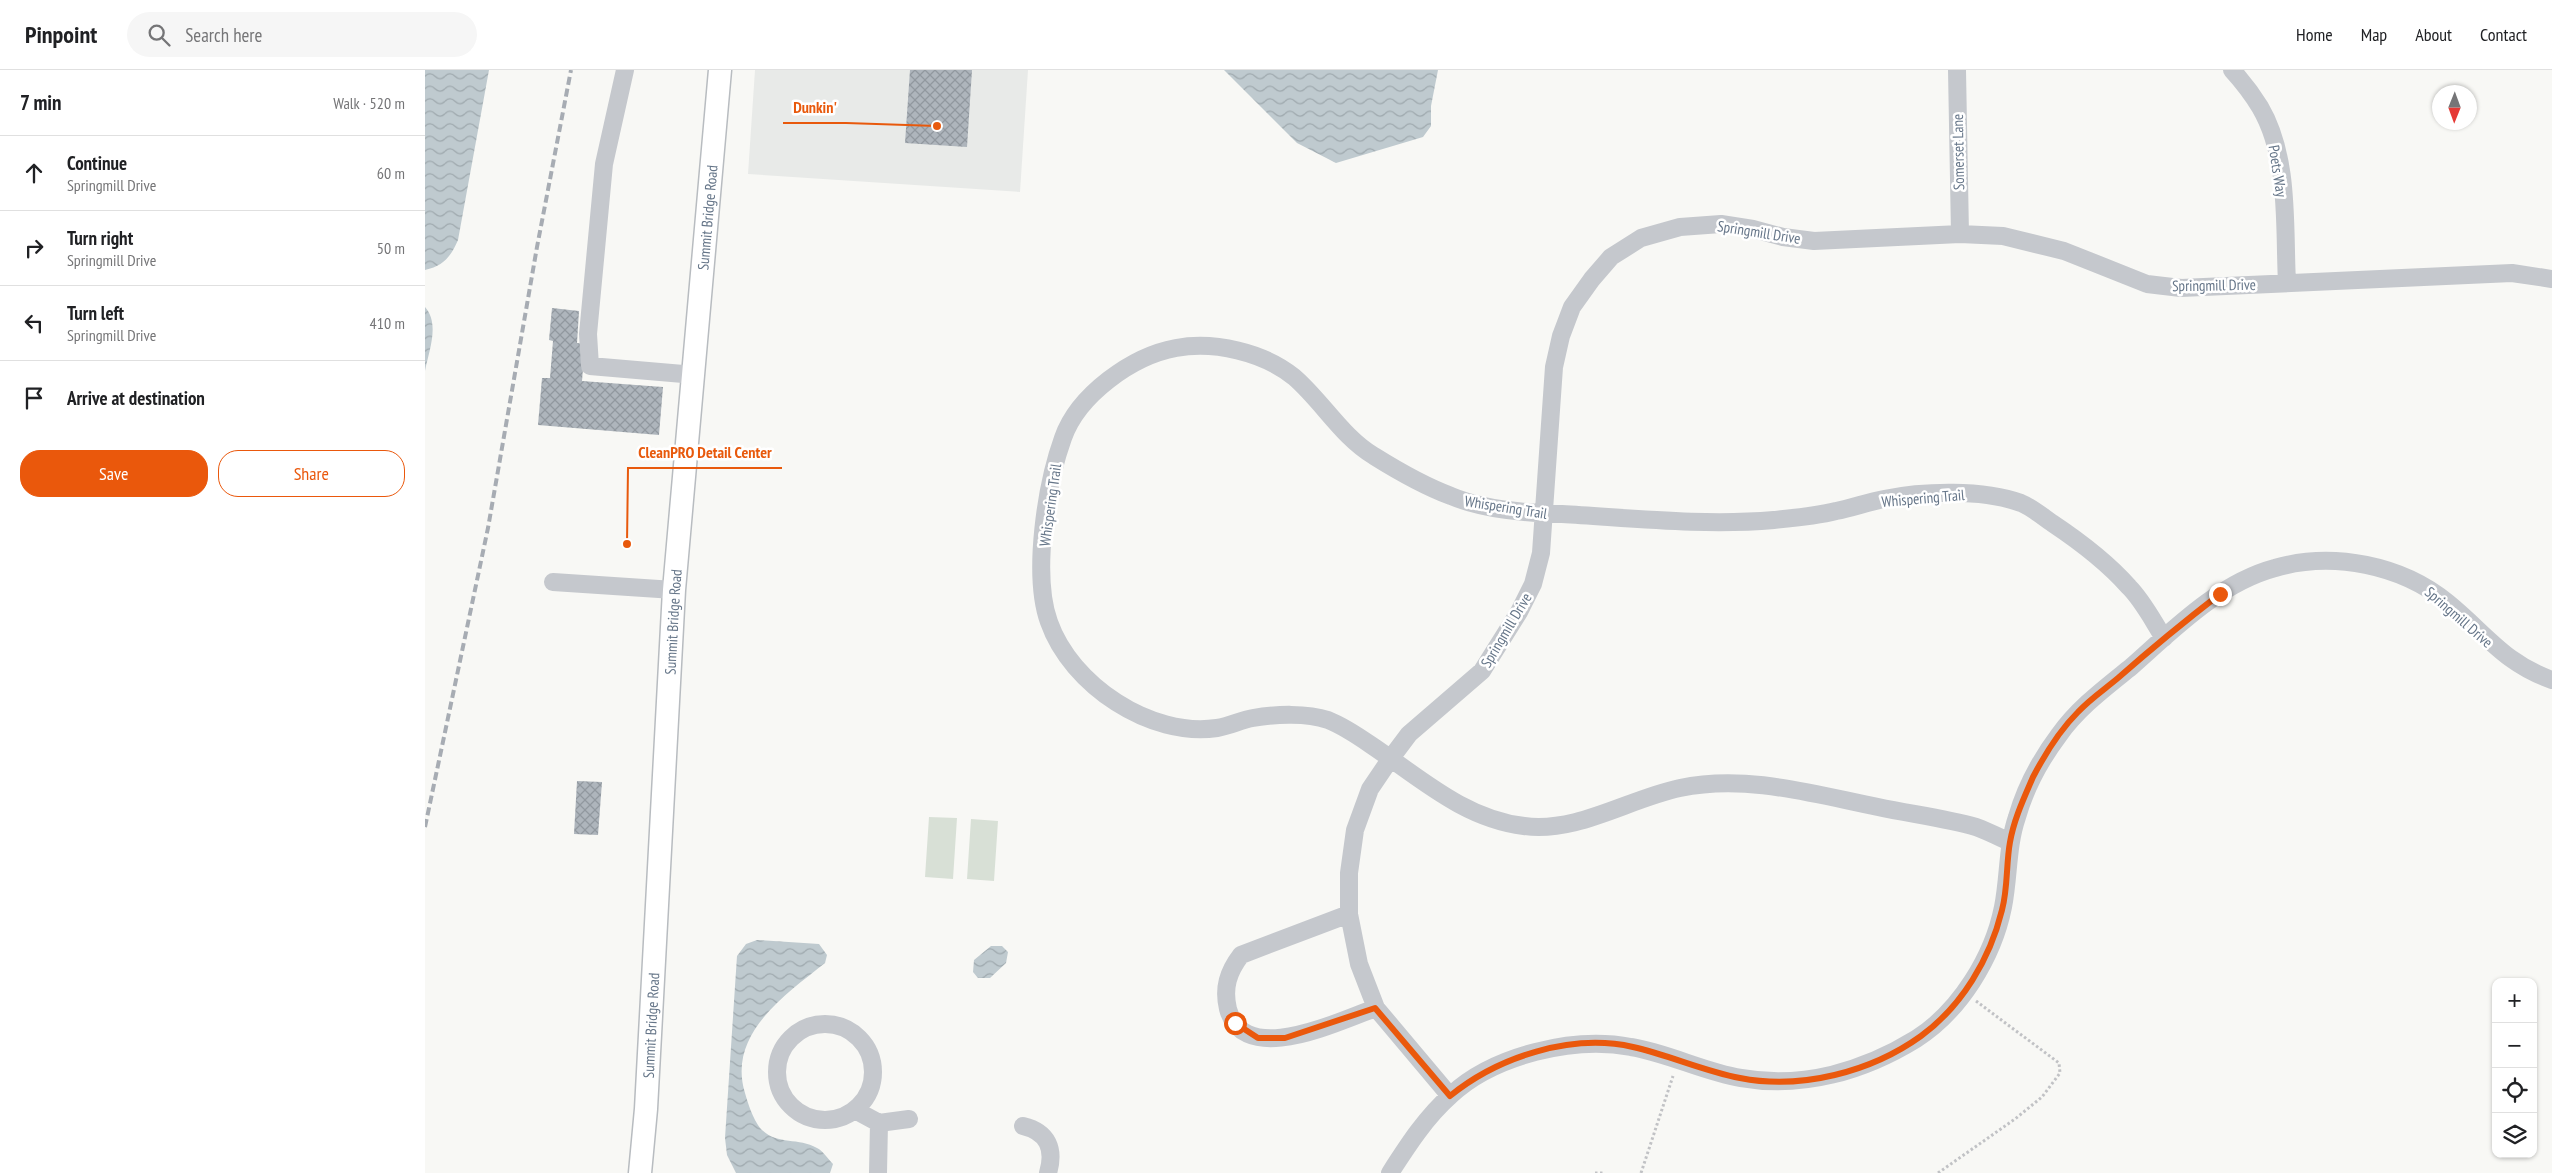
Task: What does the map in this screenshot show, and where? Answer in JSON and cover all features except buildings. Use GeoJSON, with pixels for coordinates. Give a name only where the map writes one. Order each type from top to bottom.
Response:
{"type":"FeatureCollection","features":[{"type":"Feature","properties":{"kind":"main road","name":"Summit Bridge Road"},"geometry":{"type":"LineString","coordinates":[[640,1173],[646,1109],[674,590],[695,374],[720,70]]}},
{"type":"Feature","properties":{"kind":"street"},"geometry":{"type":"LineString","coordinates":[[625,70],[604,164],[588,334],[590,366],[695,374]]}},
{"type":"Feature","properties":{"kind":"street","name":"Somerset Lane"},"geometry":{"type":"LineString","coordinates":[[1957,70],[1960,234]]}},
{"type":"Feature","properties":{"kind":"street","name":"Poets Way"},"geometry":{"type":"LineString","coordinates":[[2232,70],[2260,106],[2278,151],[2283,190],[2287,283]]}},
{"type":"Feature","properties":{"kind":"street","name":"Springmill Drive"},"geometry":{"type":"LineString","coordinates":[[1450,1096],[1375,1008],[1359,964],[1349,914],[1349,873],[1355,830],[1370,789],[1391,758],[1409,734],[1482,671],[1500,644],[1533,584],[1541,553],[1554,367],[1561,336],[1572,307],[1611,257],[1641,238],[1680,227],[1721,224],[1753,228],[1783,237],[1814,241],[1960,234],[2003,236],[2029,240],[2064,251],[2147,284],[2181,288],[2512,273],[2552,278]]}},
{"type":"Feature","properties":{"kind":"street","name":"Whispering Trail"},"geometry":{"type":"LineString","coordinates":[[2010,842],[1979,828],[1802,792],[1743,783],[1716,782],[1686,787],[1629,802],[1590,818],[1557,826],[1528,827],[1500,822],[1470,811],[1436,792],[1357,735],[1324,718],[1282,715],[1249,718],[1215,728],[1166,726],[1129,710],[1100,690],[1071,660],[1049,624],[1041,579],[1052,472],[1066,428],[1095,389],[1136,363],[1173,348],[1218,346],[1266,360],[1291,375],[1365,451],[1414,479],[1457,499],[1543,514],[1720,524],[1827,514],[1886,498],[1933,494],[1970,493],[2023,503],[2070,536],[2127,584],[2164,638]]}},
{"type":"Feature","properties":{"kind":"street","name":"Springmill Drive"},"geometry":{"type":"LineString","coordinates":[[1390,1173],[1414,1135],[1450,1096],[1488,1071],[1528,1054],[1561,1046],[1596,1043],[1632,1047],[1742,1078],[1781,1081],[1825,1078],[1890,1054],[1921,1036],[1954,1005],[1964,992],[1993,942],[2003,908],[2010,842],[2018,813],[2031,783],[2057,736],[2078,711],[2164,638],[2220,594],[2247,578],[2275,568],[2315,560],[2353,563],[2389,571],[2422,585],[2448,603],[2501,653],[2530,672],[2552,680]]}},
{"type":"Feature","properties":{"kind":"street"},"geometry":{"type":"LineString","coordinates":[[553,582],[674,590]]}},
{"type":"Feature","properties":{"kind":"street"},"geometry":{"type":"LineString","coordinates":[[1349,914],[1241,955],[1233,966],[1226,982],[1225,998],[1235,1023],[1258,1038],[1271,1039],[1303,1033],[1375,1008]]}},
{"type":"Feature","properties":{"kind":"street"},"geometry":{"type":"LineString","coordinates":[[819,1025],[842,1027],[857,1036],[869,1052],[873,1076],[869,1092],[855,1110],[840,1118],[824,1120],[811,1118],[790,1105],[781,1093],[777,1075],[778,1060],[785,1046],[798,1033],[819,1025]]}},
{"type":"Feature","properties":{"kind":"street"},"geometry":{"type":"LineString","coordinates":[[855,1110],[879,1123],[909,1119]]}},
{"type":"Feature","properties":{"kind":"street"},"geometry":{"type":"LineString","coordinates":[[878,1173],[879,1123]]}},
{"type":"Feature","properties":{"kind":"street"},"geometry":{"type":"LineString","coordinates":[[1023,1126],[1036,1130],[1043,1135],[1051,1156],[1048,1173]]}},
{"type":"Feature","properties":{"kind":"path"},"geometry":{"type":"LineString","coordinates":[[1938,1173],[2042,1098],[2060,1073],[2059,1063],[1964,992]]}},
{"type":"Feature","properties":{"kind":"path"},"geometry":{"type":"LineString","coordinates":[[1641,1173],[1678,1061]]}},
{"type":"Feature","properties":{"kind":"path"},"geometry":{"type":"LineString","coordinates":[[1595,1173],[1605,1173]]}},
{"type":"Feature","properties":{"kind":"shaded area"},"geometry":{"type":"Polygon","coordinates":[[[755,70],[1028,70],[1020,192],[748,174],[755,70]]]}},
{"type":"Feature","properties":{"kind":"shaded area"},"geometry":{"type":"Polygon","coordinates":[[[929,817],[957,818],[953,879],[925,877],[929,817]]]}},
{"type":"Feature","properties":{"kind":"shaded area"},"geometry":{"type":"Polygon","coordinates":[[[971,819],[998,821],[994,881],[967,879],[971,819]]]}},
{"type":"Feature","properties":{"kind":"water"},"geometry":{"type":"Polygon","coordinates":[[[425,70],[489,70],[458,240],[446,260],[437,266],[425,270],[425,70]]]}},
{"type":"Feature","properties":{"kind":"water"},"geometry":{"type":"Polygon","coordinates":[[[1224,70],[1438,70],[1431,106],[1431,126],[1423,137],[1336,163],[1297,143],[1224,70]]]}},
{"type":"Feature","properties":{"kind":"water"},"geometry":{"type":"Polygon","coordinates":[[[425,307],[432,321],[433,329],[425,371],[425,307]]]}},
{"type":"Feature","properties":{"kind":"water"},"geometry":{"type":"Polygon","coordinates":[[[757,940],[819,944],[827,955],[825,963],[777,1003],[763,1018],[752,1034],[744,1052],[742,1072],[745,1093],[753,1116],[760,1128],[766,1134],[773,1137],[810,1145],[819,1149],[833,1164],[830,1173],[736,1173],[727,1155],[725,1138],[737,956],[746,944],[757,940]]]}},
{"type":"Feature","properties":{"kind":"water"},"geometry":{"type":"Polygon","coordinates":[[[991,946],[1002,946],[1008,952],[1006,963],[990,978],[978,978],[973,972],[974,960],[991,946]]]}},
{"type":"Feature","properties":{"kind":"railway"},"geometry":{"type":"LineString","coordinates":[[425,827],[488,528],[537,247],[571,70]]}},
{"type":"Feature","properties":{"kind":"place","name":"Dunkin'"},"geometry":{"type":"Point","coordinates":[937,126]}},
{"type":"Feature","properties":{"kind":"place","name":"CleanPRO Detail Center"},"geometry":{"type":"Point","coordinates":[627,544]}},
{"type":"Feature","properties":{"kind":"route"},"geometry":{"type":"LineString","coordinates":[[1235,1023],[1258,1038],[1285,1038],[1375,1008],[1450,1096],[1463,1085],[1488,1071],[1528,1054],[1561,1046],[1596,1043],[1632,1047],[1708,1070],[1742,1078],[1781,1081],[1825,1078],[1851,1070],[1890,1054],[1921,1036],[1954,1005],[1976,974],[1993,942],[2003,908],[2010,842],[2018,813],[2034,776],[2057,736],[2078,711],[2164,638],[2220,594]]}}]}
